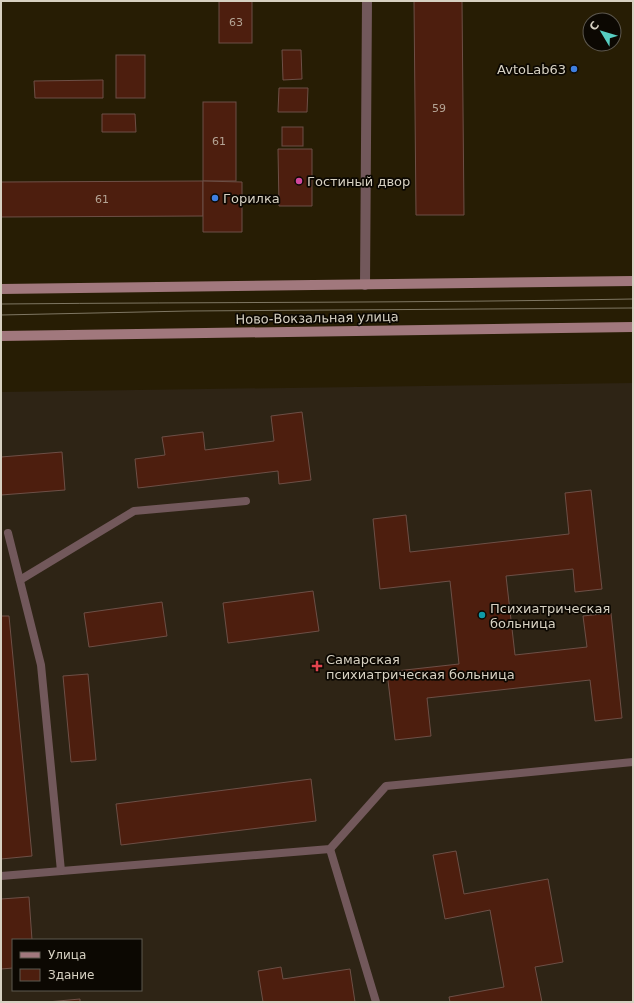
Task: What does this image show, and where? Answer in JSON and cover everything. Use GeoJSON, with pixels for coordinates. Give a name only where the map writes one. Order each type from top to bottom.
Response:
{"type":"FeatureCollection","features":[{"type":"Feature","properties":{"kind":"main road"},"geometry":{"type":"LineString","coordinates":[[1,289],[633,281]]}},
{"type":"Feature","properties":{"kind":"main road","name":"Ново-Вокзальная улица"},"geometry":{"type":"LineString","coordinates":[[1,336],[633,327]]}},
{"type":"Feature","properties":{"kind":"street"},"geometry":{"type":"LineString","coordinates":[[365,285],[367,1]]}},
{"type":"Feature","properties":{"kind":"lane"},"geometry":{"type":"LineString","coordinates":[[20,580],[134,510],[246,501]]}},
{"type":"Feature","properties":{"kind":"lane"},"geometry":{"type":"LineString","coordinates":[[8,533],[41,665],[61,871]]}},
{"type":"Feature","properties":{"kind":"lane"},"geometry":{"type":"LineString","coordinates":[[1,876],[330,849],[386,786],[633,762]]}},
{"type":"Feature","properties":{"kind":"lane"},"geometry":{"type":"LineString","coordinates":[[330,849],[376,1002]]}},
{"type":"Feature","properties":{"kind":"shaded area","name":"Самарская психиатрическая больница"},"geometry":{"type":"Polygon","coordinates":[[[633,383],[633,1002],[1,1002],[1,392],[633,383]]]}},
{"type":"Feature","properties":{"kind":"building"},"geometry":{"type":"Polygon","coordinates":[[[219,1],[252,1],[252,43],[219,43],[219,1]]]}},
{"type":"Feature","properties":{"kind":"building"},"geometry":{"type":"Polygon","coordinates":[[[414,1],[462,1],[464,215],[416,215],[414,1]]]}},
{"type":"Feature","properties":{"kind":"building"},"geometry":{"type":"Polygon","coordinates":[[[282,50],[301,50],[302,79],[283,80],[282,50]]]}},
{"type":"Feature","properties":{"kind":"building"},"geometry":{"type":"Polygon","coordinates":[[[116,55],[145,55],[145,98],[116,98],[116,55]]]}},
{"type":"Feature","properties":{"kind":"building"},"geometry":{"type":"Polygon","coordinates":[[[103,80],[103,98],[35,98],[34,81],[103,80]]]}},
{"type":"Feature","properties":{"kind":"building"},"geometry":{"type":"Polygon","coordinates":[[[279,88],[308,88],[307,112],[278,112],[279,88]]]}},
{"type":"Feature","properties":{"kind":"building"},"geometry":{"type":"Polygon","coordinates":[[[203,102],[236,102],[236,181],[203,181],[203,102]]]}},
{"type":"Feature","properties":{"kind":"building"},"geometry":{"type":"Polygon","coordinates":[[[102,114],[135,114],[136,132],[102,132],[102,114]]]}},
{"type":"Feature","properties":{"kind":"building"},"geometry":{"type":"Polygon","coordinates":[[[282,127],[303,127],[303,146],[282,146],[282,127]]]}},
{"type":"Feature","properties":{"kind":"building"},"geometry":{"type":"Polygon","coordinates":[[[278,149],[312,149],[312,206],[279,206],[278,149]]]}},
{"type":"Feature","properties":{"kind":"building"},"geometry":{"type":"Polygon","coordinates":[[[203,181],[203,216],[1,217],[1,182],[203,181]]]}},
{"type":"Feature","properties":{"kind":"building"},"geometry":{"type":"Polygon","coordinates":[[[203,181],[242,182],[242,232],[203,232],[203,181]]]}},
{"type":"Feature","properties":{"kind":"building"},"geometry":{"type":"Polygon","coordinates":[[[302,412],[311,480],[279,484],[278,471],[138,488],[135,459],[165,455],[162,437],[203,432],[205,450],[274,441],[271,416],[302,412]]]}},
{"type":"Feature","properties":{"kind":"building"},"geometry":{"type":"Polygon","coordinates":[[[62,452],[65,490],[1,495],[1,457],[62,452]]]}},
{"type":"Feature","properties":{"kind":"building","name":"Психиатрическая больница"},"geometry":{"type":"Polygon","coordinates":[[[591,490],[602,589],[575,592],[573,569],[506,576],[515,655],[587,647],[583,616],[611,613],[622,718],[595,721],[590,680],[427,698],[431,736],[395,740],[387,672],[459,664],[450,581],[380,589],[373,519],[406,515],[410,552],[569,534],[565,493],[591,490]]]}},
{"type":"Feature","properties":{"kind":"building"},"geometry":{"type":"Polygon","coordinates":[[[313,591],[319,631],[228,643],[223,603],[313,591]]]}},
{"type":"Feature","properties":{"kind":"building"},"geometry":{"type":"Polygon","coordinates":[[[162,602],[167,636],[89,647],[84,613],[162,602]]]}},
{"type":"Feature","properties":{"kind":"building"},"geometry":{"type":"Polygon","coordinates":[[[1,616],[9,616],[32,856],[1,859],[1,616]]]}},
{"type":"Feature","properties":{"kind":"building"},"geometry":{"type":"Polygon","coordinates":[[[88,674],[96,760],[71,762],[63,676],[88,674]]]}},
{"type":"Feature","properties":{"kind":"building"},"geometry":{"type":"Polygon","coordinates":[[[311,779],[316,821],[121,845],[116,804],[311,779]]]}},
{"type":"Feature","properties":{"kind":"building"},"geometry":{"type":"Polygon","coordinates":[[[456,851],[464,894],[548,879],[563,962],[535,967],[542,1002],[450,1002],[449,997],[504,987],[490,910],[445,919],[433,855],[456,851]]]}},
{"type":"Feature","properties":{"kind":"building"},"geometry":{"type":"Polygon","coordinates":[[[29,897],[32,939],[12,939],[12,968],[1,969],[1,899],[29,897]]]}},
{"type":"Feature","properties":{"kind":"building"},"geometry":{"type":"Polygon","coordinates":[[[281,967],[283,979],[350,969],[355,1002],[263,1002],[258,971],[281,967]]]}},
{"type":"Feature","properties":{"kind":"building"},"geometry":{"type":"Polygon","coordinates":[[[80,999],[80,1002],[47,1002],[80,999]]]}},
{"type":"Feature","properties":{"kind":"tram line"},"geometry":{"type":"LineString","coordinates":[[1,304],[633,299]]}},
{"type":"Feature","properties":{"kind":"tram line"},"geometry":{"type":"LineString","coordinates":[[1,315],[188,311],[633,308]]}},
{"type":"Feature","properties":{"kind":"place","name":"AvtoLab63"},"geometry":{"type":"Point","coordinates":[574,69]}},
{"type":"Feature","properties":{"kind":"place","name":"Гостиный двор"},"geometry":{"type":"Point","coordinates":[299,181]}},
{"type":"Feature","properties":{"kind":"place","name":"Горилка"},"geometry":{"type":"Point","coordinates":[215,198]}},
{"type":"Feature","properties":{"kind":"place","name":"Психиатрическая больница"},"geometry":{"type":"Point","coordinates":[482,615]}},
{"type":"Feature","properties":{"kind":"place","name":"Самарская психиатрическая больница"},"geometry":{"type":"Point","coordinates":[317,666]}}]}
